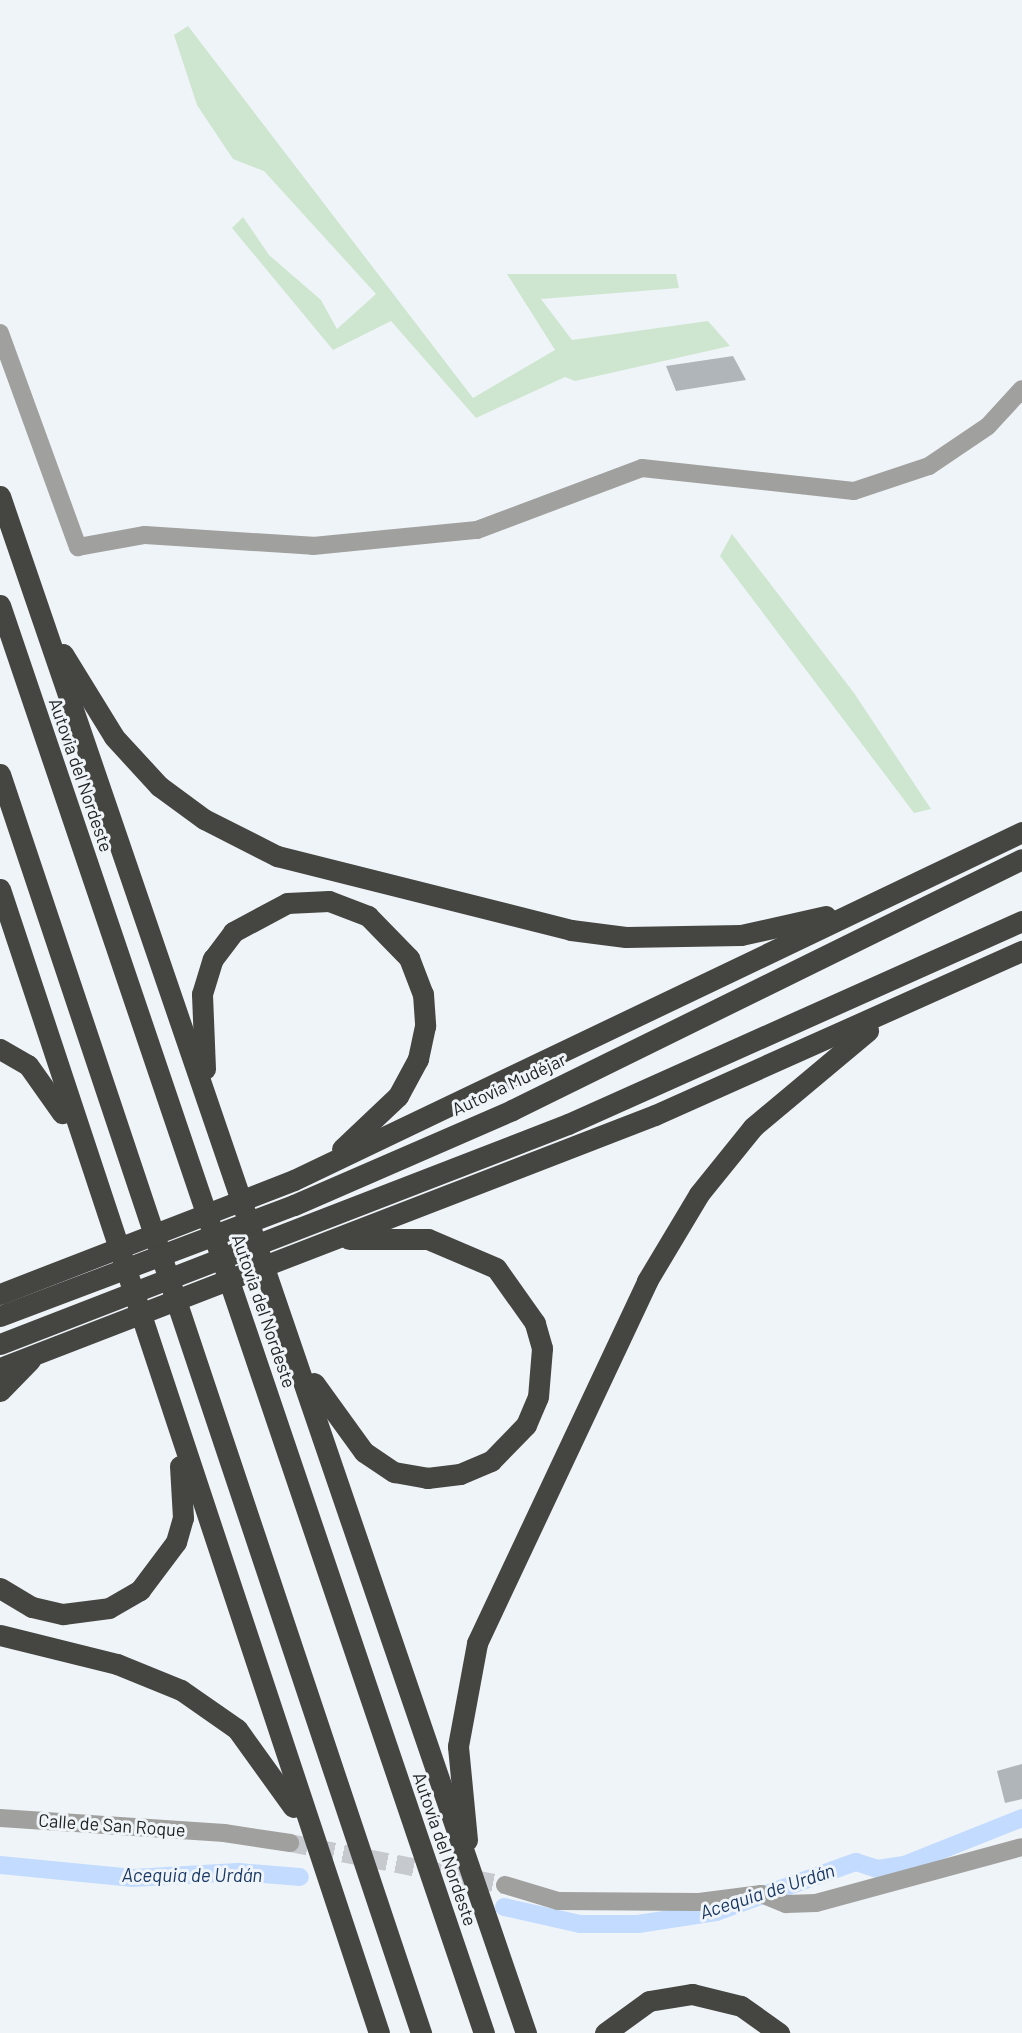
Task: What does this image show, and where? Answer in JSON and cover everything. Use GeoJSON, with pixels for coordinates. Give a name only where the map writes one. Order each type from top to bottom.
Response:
{"type":"FeatureCollection","features":[{"type":"Feature","properties":{"kind":"highway"},"geometry":{"type":"LineString","coordinates":[[0,496],[231,1156],[526,2033]]}},
{"type":"Feature","properties":{"kind":"highway"},"geometry":{"type":"LineString","coordinates":[[12,533],[66,662],[114,737],[159,786],[204,819],[276,856],[571,930],[626,937],[741,935],[886,895]]}},
{"type":"Feature","properties":{"kind":"highway","name":"Autovía del Nordeste"},"geometry":{"type":"LineString","coordinates":[[0,605],[484,2033]]}},
{"type":"Feature","properties":{"kind":"highway"},"geometry":{"type":"LineString","coordinates":[[0,774],[421,2033]]}},
{"type":"Feature","properties":{"kind":"highway"},"geometry":{"type":"LineString","coordinates":[[0,1294],[68,1270],[294,1180],[577,1050],[886,895],[1022,832]]}},
{"type":"Feature","properties":{"kind":"highway","name":"Autovía Mudéjar"},"geometry":{"type":"LineString","coordinates":[[0,1316],[294,1205],[512,1110],[1022,859]]}},
{"type":"Feature","properties":{"kind":"highway"},"geometry":{"type":"LineString","coordinates":[[0,889],[150,1357],[175,1423],[379,2033]]}},
{"type":"Feature","properties":{"kind":"highway"},"geometry":{"type":"LineString","coordinates":[[207,1089],[200,1004],[213,959],[233,932],[265,910],[309,900],[351,907],[385,928],[409,958],[423,993],[418,1059],[383,1113],[294,1180]]}},
{"type":"Feature","properties":{"kind":"highway"},"geometry":{"type":"LineString","coordinates":[[0,1344],[568,1124],[1022,921]]}},
{"type":"Feature","properties":{"kind":"highway"},"geometry":{"type":"LineString","coordinates":[[0,1368],[655,1115],[896,1010],[1022,951]]}},
{"type":"Feature","properties":{"kind":"highway"},"geometry":{"type":"LineString","coordinates":[[484,1913],[461,1808],[457,1746],[466,1680],[491,1607],[647,1281],[699,1194],[783,1098],[896,1010]]}},
{"type":"Feature","properties":{"kind":"highway"},"geometry":{"type":"LineString","coordinates":[[0,1049],[46,1085],[90,1172]]}},
{"type":"Feature","properties":{"kind":"highway"},"geometry":{"type":"LineString","coordinates":[[288,1324],[337,1422],[363,1452],[394,1472],[427,1478],[474,1469],[504,1451],[533,1411],[542,1348],[523,1299],[496,1268],[428,1239],[327,1241]]}},
{"type":"Feature","properties":{"kind":"highway"},"geometry":{"type":"LineString","coordinates":[[0,1278],[68,1270]]}},
{"type":"Feature","properties":{"kind":"highway"},"geometry":{"type":"LineString","coordinates":[[0,1391],[38,1352]]}},
{"type":"Feature","properties":{"kind":"highway"},"geometry":{"type":"LineString","coordinates":[[0,1588],[32,1607],[85,1613],[109,1608],[156,1576],[183,1518],[175,1423]]}},
{"type":"Feature","properties":{"kind":"highway"},"geometry":{"type":"LineString","coordinates":[[0,1635],[117,1664],[208,1706],[278,1780],[332,1894]]}},
{"type":"Feature","properties":{"kind":"highway"},"geometry":{"type":"LineString","coordinates":[[604,2033],[649,2001],[692,1994],[741,2006],[779,2033]]}},
{"type":"Feature","properties":{"kind":"street"},"geometry":{"type":"LineString","coordinates":[[0,333],[78,547],[145,535],[313,547],[477,530],[642,468],[853,491],[929,466],[988,426],[1022,389]]}},
{"type":"Feature","properties":{"kind":"street","name":"Calle de San Roque"},"geometry":{"type":"LineString","coordinates":[[0,1818],[225,1833],[290,1843]]}},
{"type":"Feature","properties":{"kind":"street"},"geometry":{"type":"LineString","coordinates":[[506,1885],[558,1901],[699,1902],[761,1894],[786,1904],[816,1903],[1022,1847]]}},
{"type":"Feature","properties":{"kind":"green space"},"geometry":{"type":"Polygon","coordinates":[[[188,26],[473,398],[555,350],[507,274],[676,274],[679,288],[541,299],[572,340],[708,321],[730,346],[575,381],[565,377],[476,418],[391,321],[333,350],[232,228],[243,217],[269,255],[321,300],[337,329],[376,294],[264,171],[233,159],[197,105],[174,35],[188,26]]]}},
{"type":"Feature","properties":{"kind":"green space"},"geometry":{"type":"Polygon","coordinates":[[[732,534],[854,693],[931,809],[914,813],[720,556],[732,534]]]}},
{"type":"Feature","properties":{"kind":"building"},"geometry":{"type":"Polygon","coordinates":[[[733,356],[746,380],[676,391],[666,366],[733,356]]]}},
{"type":"Feature","properties":{"kind":"building"},"geometry":{"type":"Polygon","coordinates":[[[1022,1764],[1022,1799],[1005,1803],[997,1771],[1022,1764]]]}},
{"type":"Feature","properties":{"kind":"waterway","name":"Acequia de Urdán"},"geometry":{"type":"LineString","coordinates":[[504,1907],[580,1924],[638,1924],[716,1912],[856,1862],[878,1869],[904,1865],[1022,1818]]}},
{"type":"Feature","properties":{"kind":"waterway","name":"Acequia de Urdán"},"geometry":{"type":"LineString","coordinates":[[0,1865],[133,1878],[238,1872],[300,1877]]}},
{"type":"Feature","properties":{"kind":"tunnel"},"geometry":{"type":"LineString","coordinates":[[290,1843],[505,1885]]}}]}
